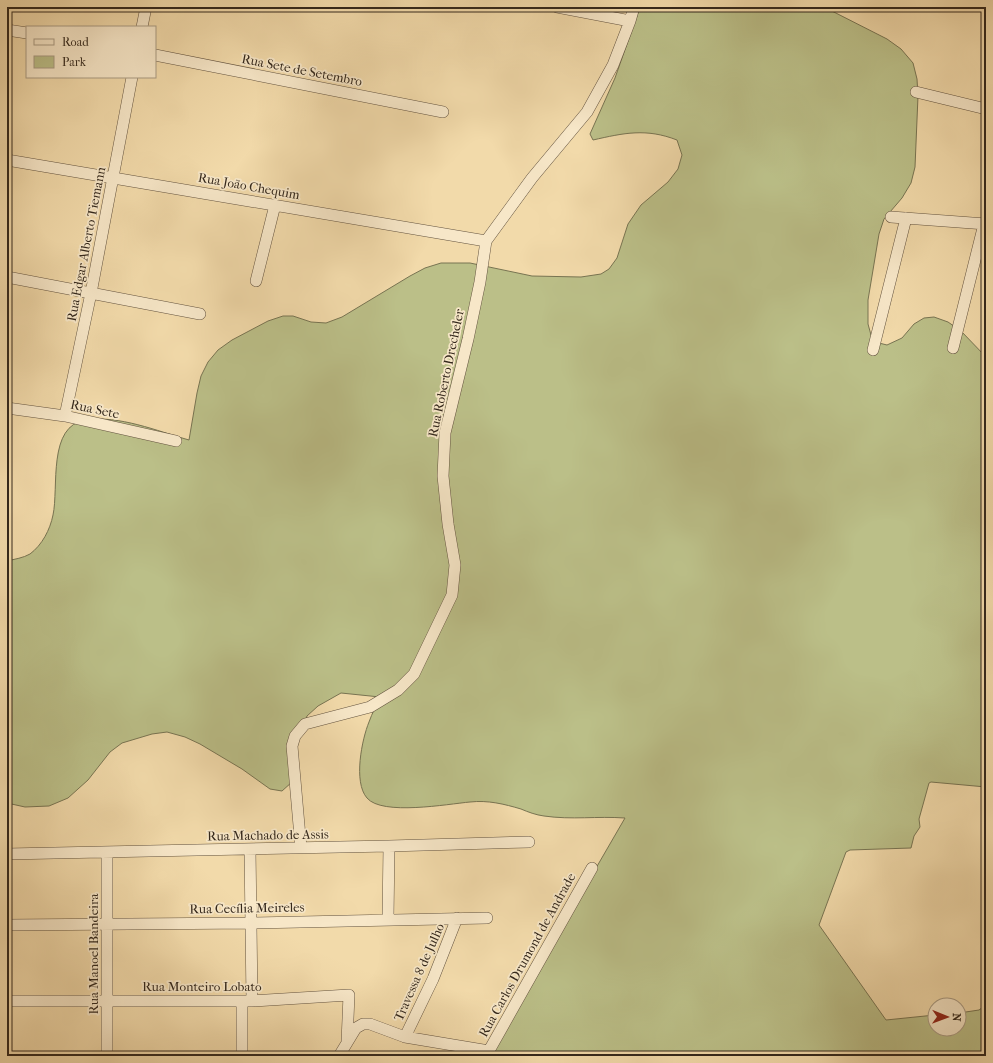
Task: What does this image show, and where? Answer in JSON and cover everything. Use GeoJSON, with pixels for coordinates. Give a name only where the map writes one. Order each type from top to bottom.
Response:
{"type":"FeatureCollection","features":[{"type":"Feature","properties":{"kind":"street"},"geometry":{"type":"LineString","coordinates":[[142,26],[146,7]]}},
{"type":"Feature","properties":{"kind":"street"},"geometry":{"type":"LineString","coordinates":[[557,7],[630,21]]}},
{"type":"Feature","properties":{"kind":"street","name":"Rua Roberto Drecheler"},"geometry":{"type":"LineString","coordinates":[[301,848],[292,746],[295,736],[305,724],[370,707],[398,690],[414,674],[452,595],[455,565],[448,524],[443,476],[445,433],[470,332],[486,241],[532,178],[586,112],[613,65],[634,7]]}},
{"type":"Feature","properties":{"kind":"street"},"geometry":{"type":"LineString","coordinates":[[7,30],[26,33]]}},
{"type":"Feature","properties":{"kind":"street","name":"Rua Sete de Setembro"},"geometry":{"type":"LineString","coordinates":[[156,55],[443,112]]}},
{"type":"Feature","properties":{"kind":"street","name":"Rua Edgar Alberto Tiemann"},"geometry":{"type":"LineString","coordinates":[[65,416],[91,293],[132,78]]}},
{"type":"Feature","properties":{"kind":"street"},"geometry":{"type":"LineString","coordinates":[[916,92],[986,109]]}},
{"type":"Feature","properties":{"kind":"street","name":"Rua João Chequim"},"geometry":{"type":"LineString","coordinates":[[7,160],[486,241]]}},
{"type":"Feature","properties":{"kind":"street"},"geometry":{"type":"LineString","coordinates":[[256,281],[275,205]]}},
{"type":"Feature","properties":{"kind":"street"},"geometry":{"type":"LineString","coordinates":[[892,217],[985,224],[953,348]]}},
{"type":"Feature","properties":{"kind":"street"},"geometry":{"type":"LineString","coordinates":[[873,350],[906,218]]}},
{"type":"Feature","properties":{"kind":"street"},"geometry":{"type":"LineString","coordinates":[[7,277],[200,314]]}},
{"type":"Feature","properties":{"kind":"street","name":"Rua Sete"},"geometry":{"type":"LineString","coordinates":[[7,408],[65,416],[176,441]]}},
{"type":"Feature","properties":{"kind":"street","name":"Rua Machado de Assis"},"geometry":{"type":"LineString","coordinates":[[7,854],[529,842]]}},
{"type":"Feature","properties":{"kind":"street"},"geometry":{"type":"LineString","coordinates":[[388,919],[390,846]]}},
{"type":"Feature","properties":{"kind":"street"},"geometry":{"type":"LineString","coordinates":[[242,1056],[252,923],[250,849]]}},
{"type":"Feature","properties":{"kind":"street","name":"Rua Manoel Bandeira"},"geometry":{"type":"LineString","coordinates":[[107,852],[107,1056]]}},
{"type":"Feature","properties":{"kind":"street","name":"Rua Carlos Drumond de Andrade"},"geometry":{"type":"LineString","coordinates":[[488,1054],[592,868]]}},
{"type":"Feature","properties":{"kind":"street","name":"Travessa 8 de Julho"},"geometry":{"type":"LineString","coordinates":[[405,1037],[458,918]]}},
{"type":"Feature","properties":{"kind":"street","name":"Rua Cecília Meireles"},"geometry":{"type":"LineString","coordinates":[[7,925],[252,923],[487,918]]}},
{"type":"Feature","properties":{"kind":"street","name":"Rua Monteiro Lobato"},"geometry":{"type":"LineString","coordinates":[[7,1001],[247,1001],[349,995],[347,1042]]}},
{"type":"Feature","properties":{"kind":"street"},"geometry":{"type":"LineString","coordinates":[[339,1056],[356,1028],[363,1024],[370,1024],[405,1037],[488,1054]]}},
{"type":"Feature","properties":{"kind":"green space"},"geometry":{"type":"Polygon","coordinates":[[[640,7],[824,7],[887,39],[901,49],[913,63],[917,79],[918,96],[915,167],[911,183],[902,198],[884,219],[879,234],[868,300],[868,324],[871,335],[879,343],[887,345],[902,338],[914,324],[924,318],[934,317],[948,322],[961,331],[986,357],[986,787],[929,783],[919,819],[920,827],[914,836],[911,848],[850,850],[846,852],[819,925],[886,1020],[927,1016],[927,1037],[967,1037],[967,1012],[979,1010],[986,1005],[986,1056],[487,1056],[625,818],[564,818],[544,816],[496,803],[483,802],[416,808],[400,808],[375,803],[367,798],[363,791],[360,782],[360,760],[366,729],[380,697],[341,693],[318,706],[307,716],[298,741],[295,770],[292,782],[282,791],[270,789],[242,769],[200,744],[185,737],[167,732],[152,734],[122,743],[110,752],[88,780],[68,798],[49,806],[25,807],[7,803],[7,561],[30,554],[42,542],[48,532],[52,521],[55,503],[57,459],[60,445],[65,433],[74,424],[86,420],[99,419],[138,425],[189,440],[201,376],[208,362],[218,350],[232,340],[268,321],[283,316],[293,316],[311,322],[326,323],[342,317],[425,268],[441,263],[470,263],[532,276],[581,277],[601,274],[609,269],[617,258],[628,224],[641,205],[668,182],[678,169],[682,155],[677,140],[655,134],[635,133],[615,135],[593,140],[590,134],[615,78],[640,7]]]}}]}
